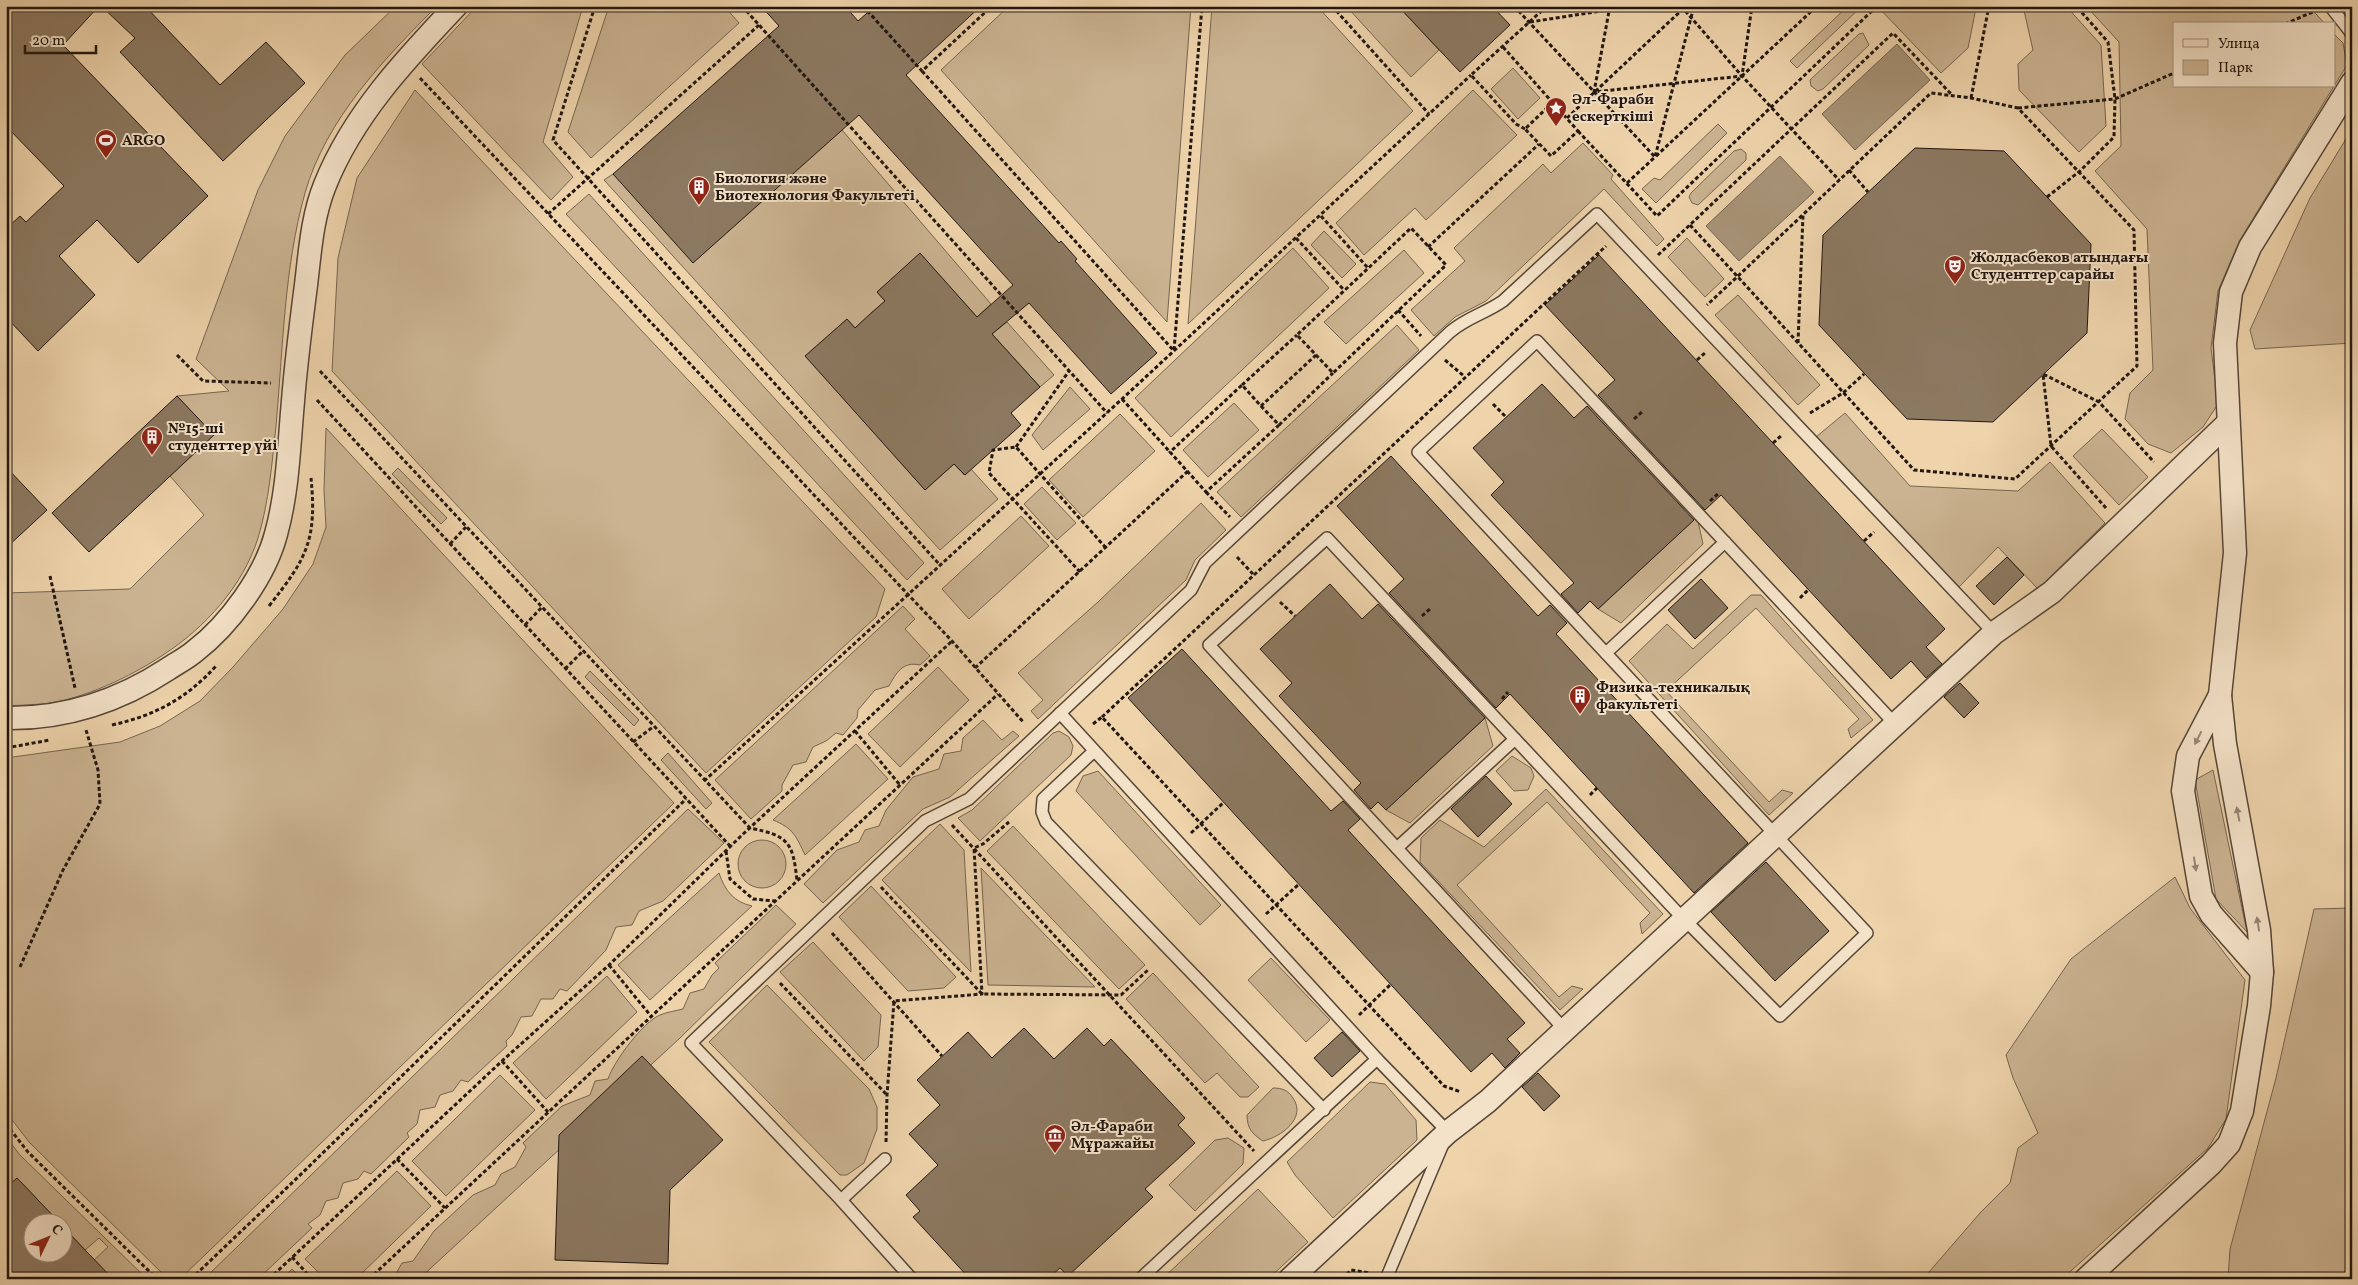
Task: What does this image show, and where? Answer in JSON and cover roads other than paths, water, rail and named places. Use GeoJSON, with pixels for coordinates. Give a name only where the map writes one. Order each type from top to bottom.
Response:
{"type":"FeatureCollection","features":[{"type":"Feature","properties":{"kind":"street"},"geometry":{"type":"LineString","coordinates":[[6,718],[34,718],[80,711],[120,696],[157,676],[196,651],[230,617],[259,574],[276,536],[286,485],[294,384],[313,228],[325,186],[347,141],[375,98],[404,62],[456,6]]}},
{"type":"Feature","properties":{"kind":"street"},"geometry":{"type":"LineString","coordinates":[[2086,1279],[2211,1164],[2229,1144],[2242,1111],[2259,1006],[2262,972],[2259,930],[2225,744],[2220,695],[2235,553],[2225,343],[2231,292],[2250,247],[2352,82]]}},
{"type":"Feature","properties":{"kind":"street"},"geometry":{"type":"LineString","coordinates":[[1290,1279],[1448,1132],[1488,1101],[1994,633],[2052,592],[2228,423]]}},
{"type":"Feature","properties":{"kind":"street"},"geometry":{"type":"LineString","coordinates":[[2220,695],[2188,756],[2183,791],[2201,896],[2211,914],[2262,972]]}},
{"type":"Feature","properties":{"kind":"lane"},"geometry":{"type":"LineString","coordinates":[[2330,6],[2352,34]]}},
{"type":"Feature","properties":{"kind":"lane"},"geometry":{"type":"LineString","coordinates":[[912,1279],[841,1200],[691,1043],[924,820],[969,799],[1036,737],[1191,590],[1205,563],[1224,544],[1432,348],[1460,323],[1491,309],[1503,301],[1597,214],[1994,633]]}},
{"type":"Feature","properties":{"kind":"lane"},"geometry":{"type":"LineString","coordinates":[[1565,1030],[1209,645],[1326,538],[1685,919],[1780,1016],[1867,933],[1418,452],[1537,341],[1895,724]]}},
{"type":"Feature","properties":{"kind":"lane"},"geometry":{"type":"LineString","coordinates":[[1606,653],[1725,542]]}},
{"type":"Feature","properties":{"kind":"lane"},"geometry":{"type":"LineString","coordinates":[[1060,714],[1377,1059],[1448,1132],[1386,1277]]}},
{"type":"Feature","properties":{"kind":"lane"},"geometry":{"type":"LineString","coordinates":[[1397,848],[1515,739]]}},
{"type":"Feature","properties":{"kind":"lane"},"geometry":{"type":"LineString","coordinates":[[1094,751],[1043,800],[1042,812],[1046,822],[1324,1110]]}},
{"type":"Feature","properties":{"kind":"lane"},"geometry":{"type":"LineString","coordinates":[[1140,1279],[1377,1059]]}},
{"type":"Feature","properties":{"kind":"lane"},"geometry":{"type":"LineString","coordinates":[[841,1200],[885,1159]]}},
{"type":"Feature","properties":{"kind":"place","name":"Әл-Фараби ескерткіші"},"geometry":{"type":"Point","coordinates":[1556,127]}},
{"type":"Feature","properties":{"kind":"place","name":"ARGO"},"geometry":{"type":"Point","coordinates":[106,159]}},
{"type":"Feature","properties":{"kind":"place","name":"Биология және Биотехнология Факультеті"},"geometry":{"type":"Point","coordinates":[699,206]}},
{"type":"Feature","properties":{"kind":"place","name":"Жолдасбеков атындағы Студенттер сарайы"},"geometry":{"type":"Point","coordinates":[1955,285]}},
{"type":"Feature","properties":{"kind":"place","name":"№15-ші студенттер үйі"},"geometry":{"type":"Point","coordinates":[152,456]}},
{"type":"Feature","properties":{"kind":"place","name":"Физика-техникалық факультеті"},"geometry":{"type":"Point","coordinates":[1580,715]}},
{"type":"Feature","properties":{"kind":"place","name":"Әл-Фараби Мұражайы"},"geometry":{"type":"Point","coordinates":[1055,1154]}}]}
